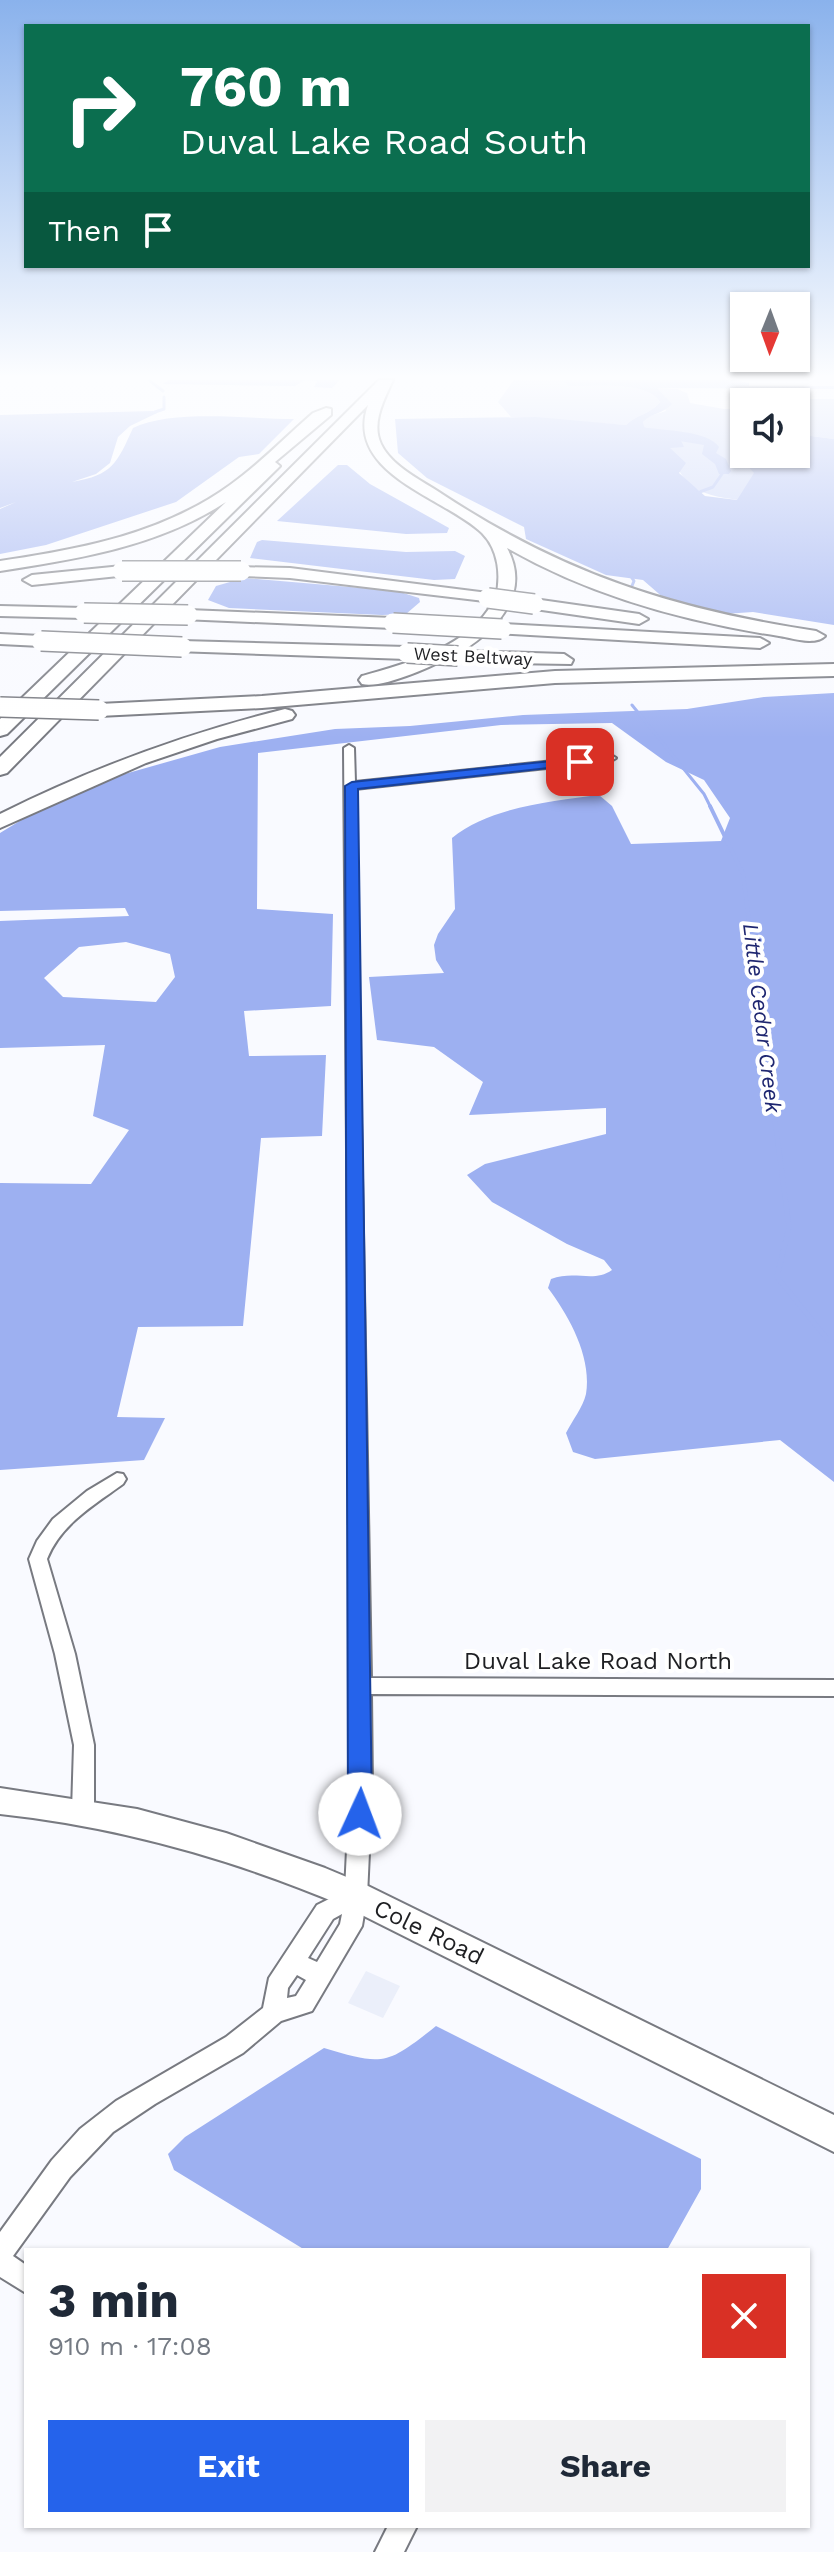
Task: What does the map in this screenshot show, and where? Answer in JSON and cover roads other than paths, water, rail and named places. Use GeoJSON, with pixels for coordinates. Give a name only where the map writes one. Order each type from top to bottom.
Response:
{"type":"FeatureCollection","features":[{"type":"Feature","properties":{"kind":"highway"},"geometry":{"type":"LineString","coordinates":[[0,566],[104,548],[151,535],[220,499]]}},
{"type":"Feature","properties":{"kind":"highway"},"geometry":{"type":"LineString","coordinates":[[0,730],[237,499]]}},
{"type":"Feature","properties":{"kind":"highway"},"geometry":{"type":"LineString","coordinates":[[0,769],[267,499]]}},
{"type":"Feature","properties":{"kind":"highway"},"geometry":{"type":"LineString","coordinates":[[439,499],[534,557],[604,589],[661,607],[825,637]]}},
{"type":"Feature","properties":{"kind":"highway"},"geometry":{"type":"LineString","coordinates":[[165,708],[324,690],[387,675],[443,654],[478,633],[496,614],[507,590],[508,572],[487,528]]}},
{"type":"Feature","properties":{"kind":"highway"},"geometry":{"type":"LineString","coordinates":[[6,580],[122,571],[290,573],[675,623],[825,637]]}},
{"type":"Feature","properties":{"kind":"highway","name":"West Beltway"},"geometry":{"type":"LineString","coordinates":[[0,611],[393,623],[834,645]]}},
{"type":"Feature","properties":{"kind":"highway","name":"West Beltway"},"geometry":{"type":"LineString","coordinates":[[0,639],[834,670]]}},
{"type":"Feature","properties":{"kind":"highway"},"geometry":{"type":"LineString","coordinates":[[0,707],[165,708],[488,682],[834,670]]}},
{"type":"Feature","properties":{"kind":"highway"},"geometry":{"type":"LineString","coordinates":[[0,822],[45,797],[116,765],[246,724],[371,698],[488,682]]}},
{"type":"Feature","properties":{"kind":"street"},"geometry":{"type":"LineString","coordinates":[[0,2253],[83,2143],[106,2122],[251,2037],[274,2013],[304,2004],[351,1926],[356,1896],[361,1787],[361,1686],[352,786],[349,748]]}},
{"type":"Feature","properties":{"kind":"street"},"geometry":{"type":"LineString","coordinates":[[352,786],[611,758]]}},
{"type":"Feature","properties":{"kind":"street"},"geometry":{"type":"LineString","coordinates":[[83,1811],[84,1745],[65,1654],[38,1559],[42,1545],[56,1527],[117,1479]]}},
{"type":"Feature","properties":{"kind":"street","name":"Duval Lake Road North"},"geometry":{"type":"LineString","coordinates":[[361,1686],[834,1688]]}},
{"type":"Feature","properties":{"kind":"street","name":"Cole Road"},"geometry":{"type":"LineString","coordinates":[[0,1801],[83,1811],[175,1832],[300,1872],[356,1896],[834,2134]]}},
{"type":"Feature","properties":{"kind":"street"},"geometry":{"type":"LineString","coordinates":[[274,2013],[277,1985],[325,1912],[356,1896]]}},
{"type":"Feature","properties":{"kind":"street"},"geometry":{"type":"LineString","coordinates":[[292,1961],[321,1976]]}},
{"type":"Feature","properties":{"kind":"street"},"geometry":{"type":"LineString","coordinates":[[0,2262],[24,2279]]}},
{"type":"Feature","properties":{"kind":"waterway","name":"Little Cedar Creek"},"geometry":{"type":"LineString","coordinates":[[629,593],[634,581],[599,528],[687,511],[694,499]]}},
{"type":"Feature","properties":{"kind":"waterway","name":"Little Cedar Creek"},"geometry":{"type":"LineString","coordinates":[[632,705],[704,794],[710,806]]}},
{"type":"Feature","properties":{"kind":"waterway","name":"Little Cedar Creek"},"geometry":{"type":"LineString","coordinates":[[710,806],[743,874],[773,1107]]}},
{"type":"Feature","properties":{"kind":"waterway","name":"Little Cedar Creek"},"geometry":{"type":"LineString","coordinates":[[773,1105],[789,1227],[777,1277],[828,1340],[834,1342]]}}]}
